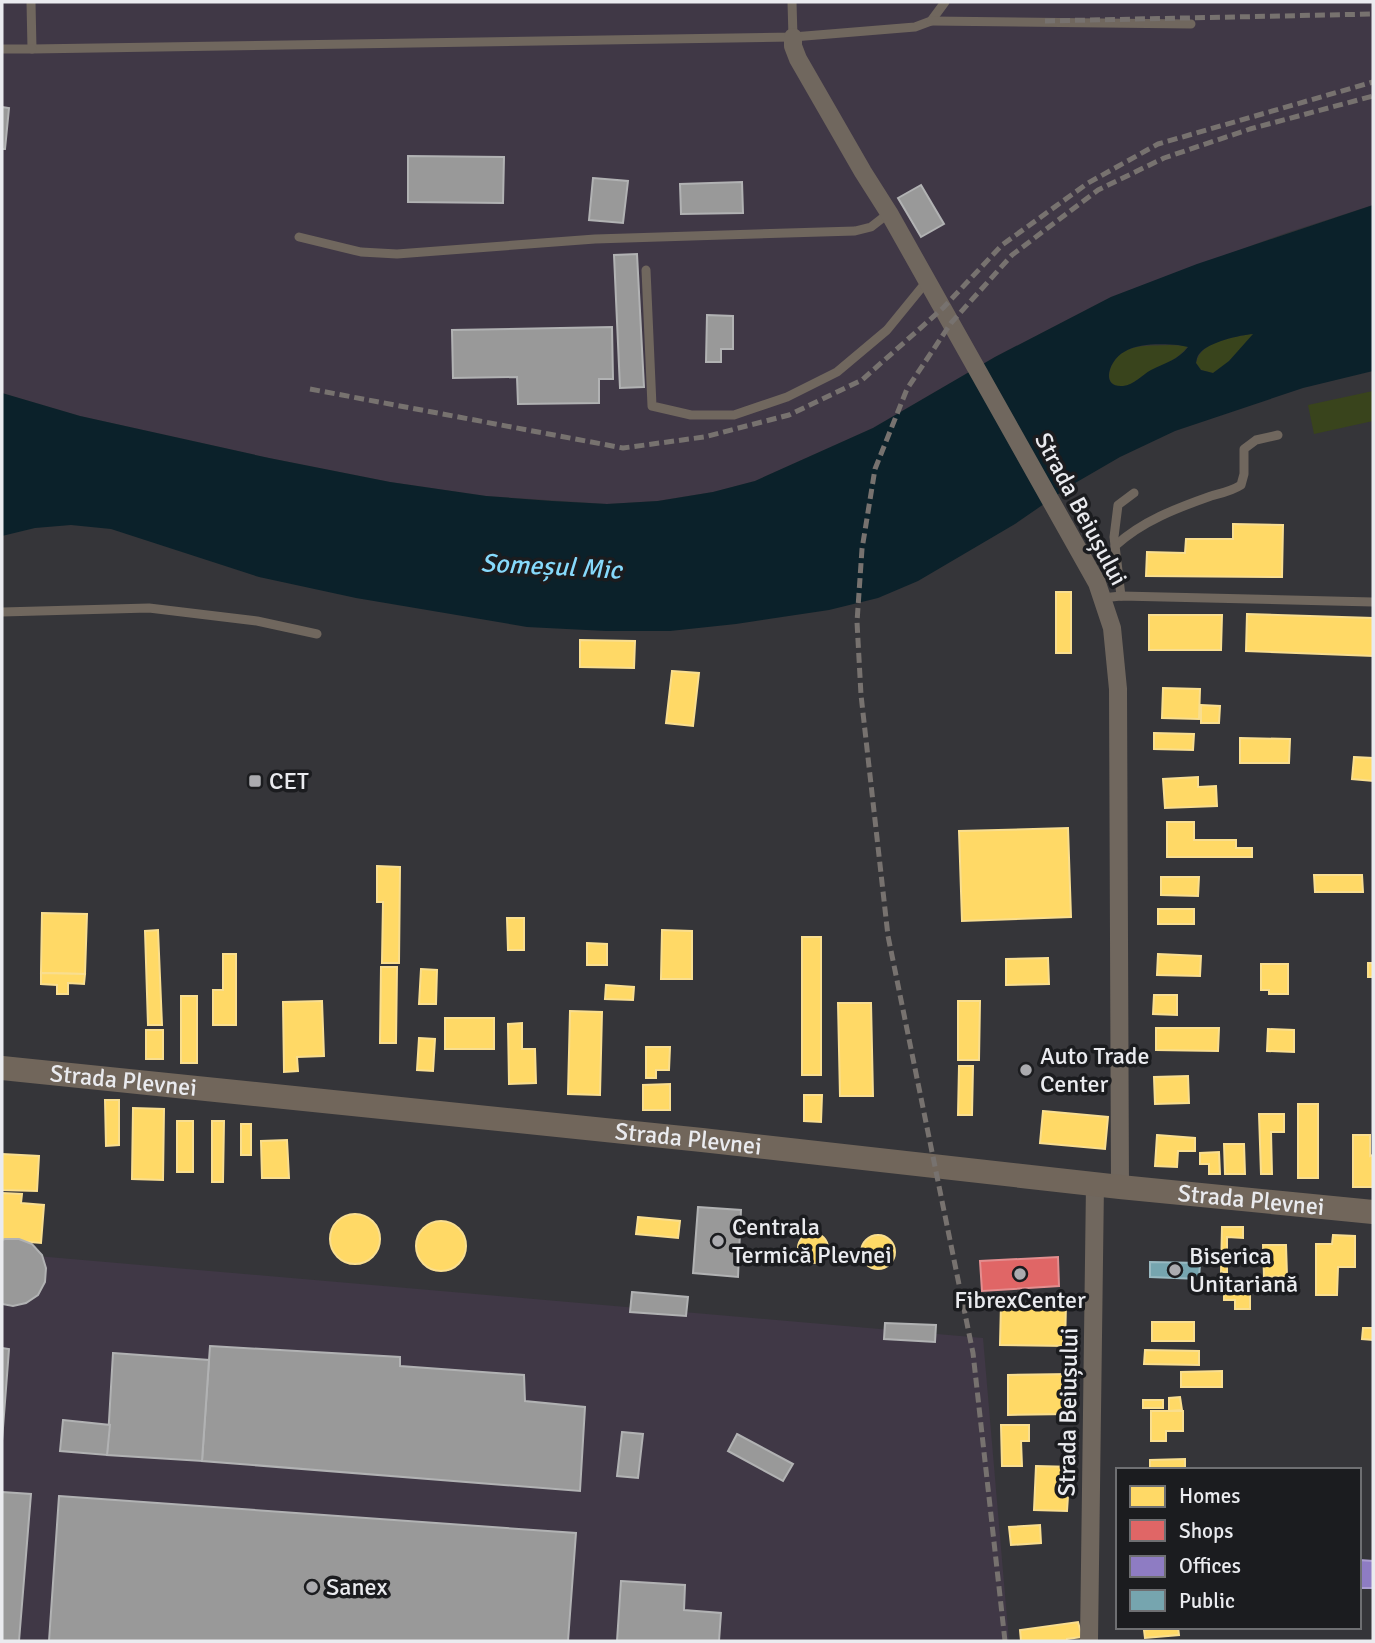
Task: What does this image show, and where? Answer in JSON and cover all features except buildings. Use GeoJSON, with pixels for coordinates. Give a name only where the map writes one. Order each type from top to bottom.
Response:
{"type":"FeatureCollection","features":[{"type":"Feature","properties":{"kind":"main road","name":"Strada Plevnei"},"geometry":{"type":"LineString","coordinates":[[2,1068],[1373,1212]]}},
{"type":"Feature","properties":{"kind":"street","name":"Strada Beiușului"},"geometry":{"type":"LineString","coordinates":[[793,37],[798,59],[863,172],[890,213],[1100,590],[1112,628],[1118,690],[1120,1187]]}},
{"type":"Feature","properties":{"kind":"street","name":"Strada Beiușului"},"geometry":{"type":"LineString","coordinates":[[1089,1641],[1095,1184]]}},
{"type":"Feature","properties":{"kind":"lane"},"geometry":{"type":"LineString","coordinates":[[31,2],[32,49]]}},
{"type":"Feature","properties":{"kind":"lane"},"geometry":{"type":"LineString","coordinates":[[792,2],[793,37]]}},
{"type":"Feature","properties":{"kind":"lane"},"geometry":{"type":"LineString","coordinates":[[931,21],[945,2]]}},
{"type":"Feature","properties":{"kind":"lane"},"geometry":{"type":"LineString","coordinates":[[2,49],[793,37],[915,27],[931,21],[1191,24]]}},
{"type":"Feature","properties":{"kind":"lane"},"geometry":{"type":"LineString","coordinates":[[299,237],[361,251],[397,254],[595,239],[855,231],[871,228],[890,213]]}},
{"type":"Feature","properties":{"kind":"lane"},"geometry":{"type":"LineString","coordinates":[[646,270],[652,406],[691,415],[734,415],[787,397],[837,372],[887,330],[927,281]]}},
{"type":"Feature","properties":{"kind":"lane"},"geometry":{"type":"LineString","coordinates":[[1115,546],[1127,534],[1143,525],[1241,485],[1244,449],[1256,440],[1278,435]]}},
{"type":"Feature","properties":{"kind":"lane"},"geometry":{"type":"LineString","coordinates":[[1121,596],[1114,537],[1118,505],[1134,493]]}},
{"type":"Feature","properties":{"kind":"lane"},"geometry":{"type":"LineString","coordinates":[[1100,590],[1121,596],[1373,602]]}},
{"type":"Feature","properties":{"kind":"lane"},"geometry":{"type":"LineString","coordinates":[[2,612],[149,608],[257,621],[317,634]]}},
{"type":"Feature","properties":{"kind":"shaded area"},"geometry":{"type":"Polygon","coordinates":[[[2,2],[1373,2],[1373,205],[1286,233],[1111,297],[995,357],[873,428],[755,481],[713,492],[657,501],[607,504],[486,496],[390,482],[80,416],[2,393],[2,2]]]}},
{"type":"Feature","properties":{"kind":"shaded area"},"geometry":{"type":"Polygon","coordinates":[[[2,1253],[983,1338],[1009,1641],[2,1641],[2,1253]]]}},
{"type":"Feature","properties":{"kind":"green space"},"geometry":{"type":"Polygon","coordinates":[[[1254,333],[1230,360],[1213,373],[1201,370],[1196,363],[1204,349],[1211,345],[1254,333]]]}},
{"type":"Feature","properties":{"kind":"green space"},"geometry":{"type":"Polygon","coordinates":[[[1188,346],[1176,357],[1129,385],[1112,384],[1110,368],[1122,353],[1139,347],[1188,346]]]}},
{"type":"Feature","properties":{"kind":"green space"},"geometry":{"type":"Polygon","coordinates":[[[1373,391],[1373,421],[1314,434],[1308,405],[1373,391]]]}},
{"type":"Feature","properties":{"kind":"water","name":"Someșul Mic"},"geometry":{"type":"Polygon","coordinates":[[[1373,205],[1373,371],[1303,388],[1175,431],[1120,457],[1070,486],[1015,524],[918,581],[878,598],[829,610],[670,631],[527,627],[356,598],[259,577],[111,529],[71,525],[35,528],[2,536],[2,393],[80,416],[390,482],[486,496],[552,501],[607,504],[658,501],[713,492],[755,481],[873,428],[995,357],[1111,297],[1197,264],[1373,205]],[[1253,334],[1217,342],[1199,354],[1196,363],[1201,370],[1213,373],[1229,361],[1253,334]],[[1157,344],[1124,352],[1111,366],[1111,383],[1123,386],[1134,382],[1176,358],[1188,347],[1157,344]]]}},
{"type":"Feature","properties":{"kind":"railway"},"geometry":{"type":"LineString","coordinates":[[1045,21],[1373,14]]}},
{"type":"Feature","properties":{"kind":"railway"},"geometry":{"type":"LineString","coordinates":[[310,389],[623,448],[704,437],[789,415],[862,380],[943,308],[1002,245],[1088,183],[1158,144],[1373,82]]}},
{"type":"Feature","properties":{"kind":"railway"},"geometry":{"type":"LineString","coordinates":[[1005,1641],[973,1353],[888,936],[861,695],[857,622],[862,549],[875,469],[907,389],[951,323],[1012,255],[1098,190],[1164,158],[1250,129],[1373,96]]}},
{"type":"Feature","properties":{"kind":"place","name":"CET"},"geometry":{"type":"Point","coordinates":[255,781]}},
{"type":"Feature","properties":{"kind":"place","name":"Auto Trade Center"},"geometry":{"type":"Point","coordinates":[1026,1070]}},
{"type":"Feature","properties":{"kind":"place","name":"Centrala Termică Plevnei"},"geometry":{"type":"Point","coordinates":[718,1241]}},
{"type":"Feature","properties":{"kind":"place","name":"Biserica Unitariană"},"geometry":{"type":"Point","coordinates":[1175,1270]}},
{"type":"Feature","properties":{"kind":"place","name":"FibrexCenter"},"geometry":{"type":"Point","coordinates":[1020,1274]}},
{"type":"Feature","properties":{"kind":"place","name":"Sanex"},"geometry":{"type":"Point","coordinates":[312,1587]}}]}
